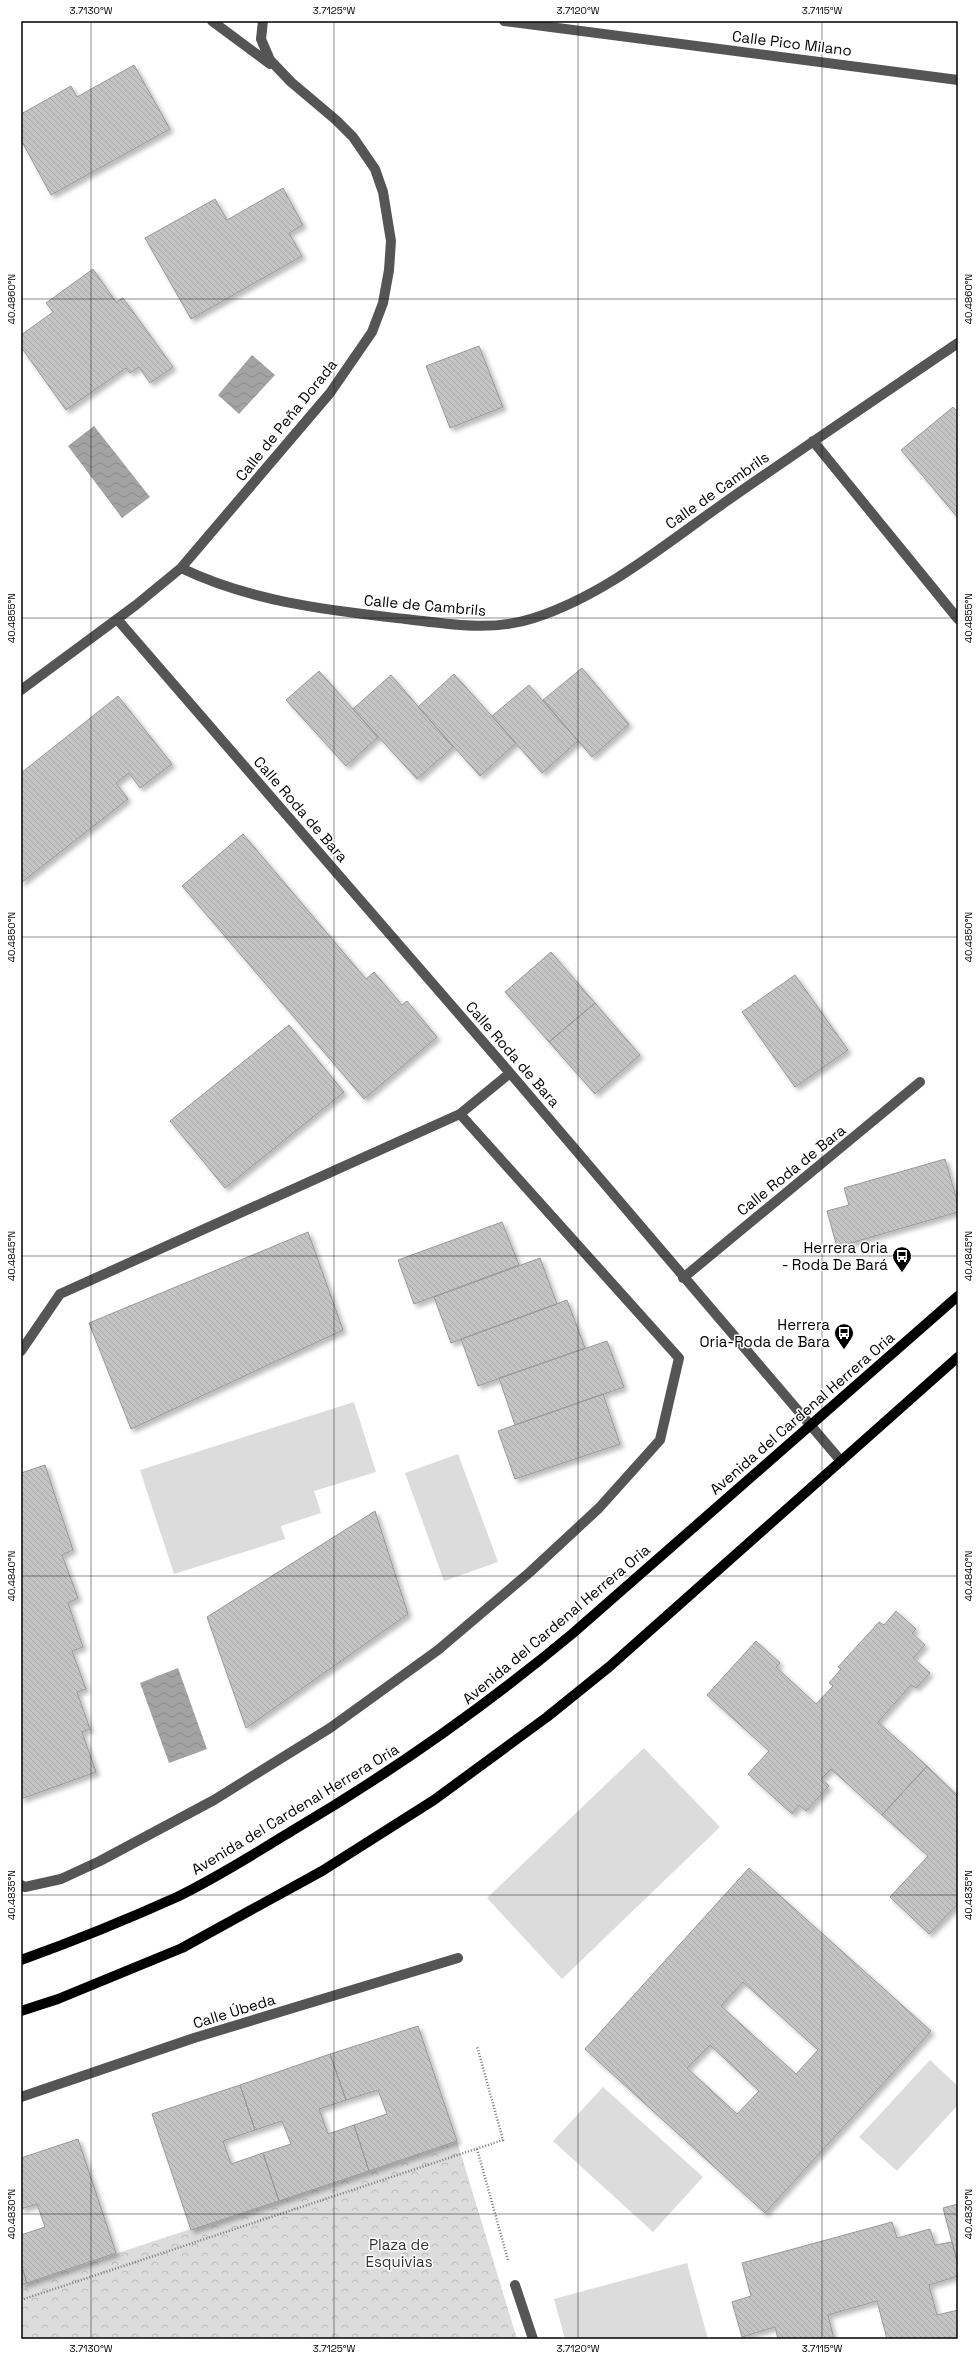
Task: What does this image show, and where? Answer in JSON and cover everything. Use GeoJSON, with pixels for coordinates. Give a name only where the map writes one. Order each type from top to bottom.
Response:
{"type":"FeatureCollection","features":[{"type":"Feature","properties":{"kind":"main road","name":"Avenida del Cardenal Herrera Oria"},"geometry":{"type":"LineString","coordinates":[[21,1960],[98,1931],[178,1896],[247,1858],[358,1791],[443,1735],[507,1688],[566,1639],[958,1296]]}},
{"type":"Feature","properties":{"kind":"main road"},"geometry":{"type":"LineString","coordinates":[[21,2011],[64,1996],[182,1948],[322,1871],[434,1800],[547,1717],[603,1672],[958,1358]]}},
{"type":"Feature","properties":{"kind":"street"},"geometry":{"type":"LineString","coordinates":[[212,21],[278,70]]}},
{"type":"Feature","properties":{"kind":"street"},"geometry":{"type":"LineString","coordinates":[[263,21],[261,39],[265,51],[278,70]]}},
{"type":"Feature","properties":{"kind":"street","name":"Calle Pico Milano"},"geometry":{"type":"LineString","coordinates":[[504,21],[958,80]]}},
{"type":"Feature","properties":{"kind":"street","name":"Calle de Peña Dorada"},"geometry":{"type":"LineString","coordinates":[[21,690],[118,619],[181,568],[330,393],[372,332],[383,303],[390,270],[391,241],[383,192],[375,169],[345,129],[278,70]]}},
{"type":"Feature","properties":{"kind":"street","name":"Calle de Cambrils"},"geometry":{"type":"LineString","coordinates":[[181,568],[220,585],[270,600],[344,612],[484,626],[512,623],[534,618],[574,602],[612,582],[812,441],[958,344]]}},
{"type":"Feature","properties":{"kind":"street"},"geometry":{"type":"LineString","coordinates":[[812,441],[958,619]]}},
{"type":"Feature","properties":{"kind":"street","name":"Calle Roda de Bara"},"geometry":{"type":"LineString","coordinates":[[118,619],[510,1073],[683,1278],[920,1082]]}},
{"type":"Feature","properties":{"kind":"street"},"geometry":{"type":"LineString","coordinates":[[21,1351],[60,1294],[460,1114],[510,1073]]}},
{"type":"Feature","properties":{"kind":"street"},"geometry":{"type":"LineString","coordinates":[[21,1885],[25,1886],[61,1879],[100,1861],[214,1800],[330,1728],[438,1650],[530,1572],[599,1508],[660,1440],[678,1358],[460,1114]]}},
{"type":"Feature","properties":{"kind":"street"},"geometry":{"type":"LineString","coordinates":[[683,1278],[841,1461]]}},
{"type":"Feature","properties":{"kind":"street","name":"Calle Úbeda"},"geometry":{"type":"LineString","coordinates":[[21,2097],[194,2038],[458,1958]]}},
{"type":"Feature","properties":{"kind":"street"},"geometry":{"type":"LineString","coordinates":[[515,2285],[533,2339]]}},
{"type":"Feature","properties":{"kind":"path"},"geometry":{"type":"LineString","coordinates":[[21,2300],[503,2140],[477,2046]]}},
{"type":"Feature","properties":{"kind":"path"},"geometry":{"type":"LineString","coordinates":[[477,2149],[515,2285]]}},
{"type":"Feature","properties":{"kind":"green space"},"geometry":{"type":"Polygon","coordinates":[[[354,1402],[376,1472],[314,1491],[321,1513],[281,1526],[285,1539],[174,1574],[140,1470],[354,1402]]]}},
{"type":"Feature","properties":{"kind":"green space"},"geometry":{"type":"Polygon","coordinates":[[[458,1454],[498,1562],[444,1581],[405,1473],[458,1454]]]}},
{"type":"Feature","properties":{"kind":"green space"},"geometry":{"type":"Polygon","coordinates":[[[644,1748],[720,1827],[562,1979],[487,1898],[644,1748]]]}},
{"type":"Feature","properties":{"kind":"green space"},"geometry":{"type":"Polygon","coordinates":[[[930,2060],[958,2086],[958,2105],[897,2171],[859,2137],[930,2060]]]}},
{"type":"Feature","properties":{"kind":"green space"},"geometry":{"type":"Polygon","coordinates":[[[603,2087],[703,2177],[653,2232],[553,2141],[603,2087]]]}},
{"type":"Feature","properties":{"kind":"green space","name":"Plaza de Esquivias"},"geometry":{"type":"Polygon","coordinates":[[[457,2141],[517,2339],[21,2339],[21,2285],[457,2141]]]}},
{"type":"Feature","properties":{"kind":"green space"},"geometry":{"type":"Polygon","coordinates":[[[687,2263],[708,2339],[565,2339],[554,2299],[687,2263]]]}},
{"type":"Feature","properties":{"kind":"water"},"geometry":{"type":"Polygon","coordinates":[[[252,355],[275,375],[239,414],[218,395],[252,355]]]}},
{"type":"Feature","properties":{"kind":"water"},"geometry":{"type":"Polygon","coordinates":[[[94,426],[150,497],[122,518],[68,446],[94,426]]]}},
{"type":"Feature","properties":{"kind":"water"},"geometry":{"type":"Polygon","coordinates":[[[178,1668],[207,1749],[169,1763],[140,1683],[178,1668]]]}},
{"type":"Feature","properties":{"kind":"building"},"geometry":{"type":"Polygon","coordinates":[[[134,65],[170,129],[51,195],[21,140],[21,114],[71,86],[77,97],[134,65]]]}},
{"type":"Feature","properties":{"kind":"building"},"geometry":{"type":"Polygon","coordinates":[[[283,188],[303,225],[289,233],[302,256],[191,319],[145,238],[215,199],[227,220],[283,188]]]}},
{"type":"Feature","properties":{"kind":"building"},"geometry":{"type":"Polygon","coordinates":[[[93,269],[116,302],[123,298],[173,367],[150,383],[139,367],[130,373],[126,368],[66,410],[21,347],[21,335],[53,312],[46,303],[93,269]]]}},
{"type":"Feature","properties":{"kind":"building"},"geometry":{"type":"Polygon","coordinates":[[[479,346],[503,407],[450,428],[426,366],[479,346]]]}},
{"type":"Feature","properties":{"kind":"building"},"geometry":{"type":"Polygon","coordinates":[[[953,407],[958,412],[958,518],[901,450],[953,407]]]}},
{"type":"Feature","properties":{"kind":"building"},"geometry":{"type":"Polygon","coordinates":[[[582,668],[629,724],[592,757],[543,700],[582,668]]]}},
{"type":"Feature","properties":{"kind":"building"},"geometry":{"type":"Polygon","coordinates":[[[319,671],[378,737],[346,766],[286,700],[319,671]]]}},
{"type":"Feature","properties":{"kind":"building"},"geometry":{"type":"Polygon","coordinates":[[[454,674],[516,743],[480,776],[418,707],[454,674]]]}},
{"type":"Feature","properties":{"kind":"building"},"geometry":{"type":"Polygon","coordinates":[[[391,675],[453,747],[417,779],[353,709],[391,675]]]}},
{"type":"Feature","properties":{"kind":"building"},"geometry":{"type":"Polygon","coordinates":[[[529,685],[578,741],[542,773],[492,716],[529,685]]]}},
{"type":"Feature","properties":{"kind":"building"},"geometry":{"type":"Polygon","coordinates":[[[118,696],[172,764],[140,788],[129,773],[116,783],[128,799],[21,883],[21,773],[118,696]]]}},
{"type":"Feature","properties":{"kind":"building"},"geometry":{"type":"Polygon","coordinates":[[[243,834],[366,979],[374,972],[402,1005],[407,1001],[437,1037],[364,1099],[182,886],[243,834]]]}},
{"type":"Feature","properties":{"kind":"building"},"geometry":{"type":"Polygon","coordinates":[[[551,952],[595,1003],[549,1042],[505,992],[551,952]]]}},
{"type":"Feature","properties":{"kind":"building"},"geometry":{"type":"Polygon","coordinates":[[[795,975],[848,1050],[795,1087],[742,1012],[795,975]]]}},
{"type":"Feature","properties":{"kind":"building"},"geometry":{"type":"Polygon","coordinates":[[[595,1003],[640,1055],[595,1094],[549,1042],[595,1003]]]}},
{"type":"Feature","properties":{"kind":"building"},"geometry":{"type":"Polygon","coordinates":[[[289,1025],[344,1092],[225,1188],[170,1121],[289,1025]]]}},
{"type":"Feature","properties":{"kind":"building"},"geometry":{"type":"Polygon","coordinates":[[[945,1159],[958,1204],[958,1212],[837,1247],[827,1211],[849,1205],[844,1188],[945,1159]]]}},
{"type":"Feature","properties":{"kind":"building"},"geometry":{"type":"Polygon","coordinates":[[[502,1222],[519,1265],[414,1304],[398,1260],[502,1222]]]}},
{"type":"Feature","properties":{"kind":"building"},"geometry":{"type":"Polygon","coordinates":[[[308,1232],[343,1330],[131,1429],[89,1323],[308,1232]]]}},
{"type":"Feature","properties":{"kind":"building"},"geometry":{"type":"Polygon","coordinates":[[[540,1258],[557,1304],[451,1343],[434,1297],[540,1258]]]}},
{"type":"Feature","properties":{"kind":"building"},"geometry":{"type":"Polygon","coordinates":[[[567,1300],[585,1348],[478,1386],[461,1339],[567,1300]]]}},
{"type":"Feature","properties":{"kind":"building"},"geometry":{"type":"Polygon","coordinates":[[[607,1341],[624,1387],[515,1425],[499,1378],[607,1341]]]}},
{"type":"Feature","properties":{"kind":"building"},"geometry":{"type":"Polygon","coordinates":[[[603,1394],[620,1444],[515,1479],[498,1431],[603,1394]]]}},
{"type":"Feature","properties":{"kind":"building"},"geometry":{"type":"Polygon","coordinates":[[[45,1465],[73,1550],[62,1555],[78,1598],[68,1603],[83,1647],[72,1651],[86,1689],[77,1692],[90,1729],[82,1732],[96,1772],[21,1799],[21,1473],[45,1465]]]}},
{"type":"Feature","properties":{"kind":"building"},"geometry":{"type":"Polygon","coordinates":[[[375,1511],[408,1614],[246,1728],[207,1617],[375,1511]]]}},
{"type":"Feature","properties":{"kind":"building"},"geometry":{"type":"Polygon","coordinates":[[[896,1611],[916,1629],[912,1633],[925,1645],[913,1658],[930,1673],[916,1688],[911,1685],[878,1722],[927,1766],[882,1815],[831,1769],[821,1779],[829,1786],[806,1811],[799,1805],[792,1814],[748,1774],[769,1751],[707,1695],[756,1641],[780,1663],[776,1667],[816,1704],[833,1686],[829,1683],[841,1669],[838,1667],[879,1622],[884,1625],[896,1611]]]}},
{"type":"Feature","properties":{"kind":"building"},"geometry":{"type":"Polygon","coordinates":[[[927,1766],[958,1796],[958,1904],[929,1934],[890,1897],[928,1856],[882,1815],[927,1766]]]}},
{"type":"Feature","properties":{"kind":"building"},"geometry":{"type":"Polygon","coordinates":[[[749,1868],[931,2031],[765,2213],[585,2049],[749,1868]],[[743,1982],[721,2006],[796,2074],[818,2050],[743,1982]],[[710,2045],[687,2068],[737,2114],[759,2091],[710,2045]]]}},
{"type":"Feature","properties":{"kind":"building"},"geometry":{"type":"Polygon","coordinates":[[[418,2026],[457,2141],[369,2171],[354,2125],[387,2114],[378,2090],[346,2100],[330,2054],[418,2026]]]}},
{"type":"Feature","properties":{"kind":"building"},"geometry":{"type":"Polygon","coordinates":[[[330,2054],[346,2100],[319,2109],[328,2134],[354,2125],[369,2171],[279,2201],[263,2153],[291,2144],[282,2121],[255,2130],[240,2085],[330,2054]]]}},
{"type":"Feature","properties":{"kind":"building"},"geometry":{"type":"Polygon","coordinates":[[[240,2085],[255,2130],[223,2141],[231,2164],[263,2153],[279,2201],[191,2230],[152,2114],[240,2085]]]}},
{"type":"Feature","properties":{"kind":"building"},"geometry":{"type":"Polygon","coordinates":[[[78,2139],[116,2253],[27,2283],[21,2264],[21,2235],[45,2227],[37,2204],[21,2209],[21,2158],[78,2139]]]}},
{"type":"Feature","properties":{"kind":"building"},"geometry":{"type":"Polygon","coordinates":[[[958,2204],[958,2265],[943,2208],[958,2204]]]}},
{"type":"Feature","properties":{"kind":"building"},"geometry":{"type":"Polygon","coordinates":[[[892,2222],[897,2238],[930,2229],[935,2245],[952,2242],[958,2265],[958,2276],[929,2285],[937,2315],[958,2310],[958,2339],[887,2339],[877,2301],[828,2315],[834,2339],[778,2339],[775,2327],[742,2337],[732,2302],[751,2296],[742,2263],[892,2222]]]}},
{"type":"Feature","properties":{"kind":"building"},"geometry":{"type":"Polygon","coordinates":[[[21,2264],[27,2283],[21,2285],[21,2264]]]}},
{"type":"Feature","properties":{"kind":"place","name":"Herrera Oria - Roda De Bará"},"geometry":{"type":"Point","coordinates":[902,1273]}},
{"type":"Feature","properties":{"kind":"place","name":"Herrera Oria-Roda de Bara"},"geometry":{"type":"Point","coordinates":[844,1350]}}]}
